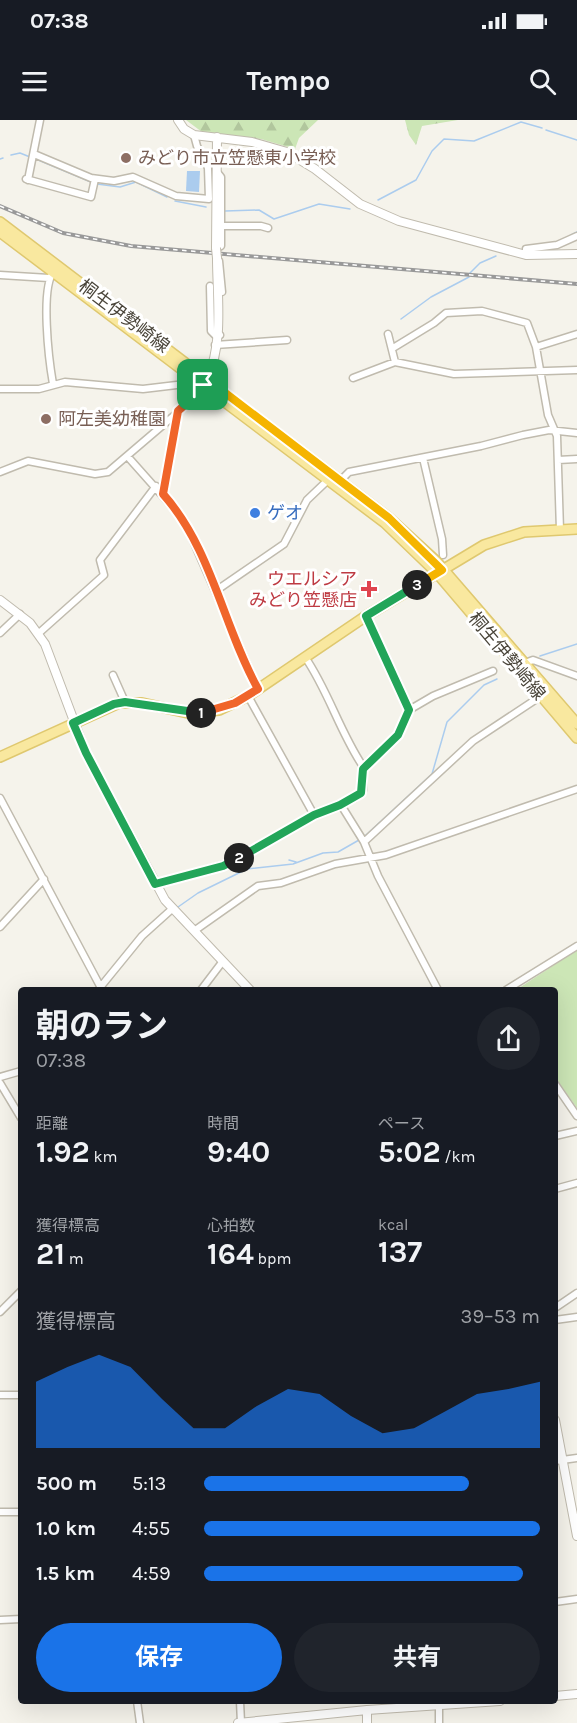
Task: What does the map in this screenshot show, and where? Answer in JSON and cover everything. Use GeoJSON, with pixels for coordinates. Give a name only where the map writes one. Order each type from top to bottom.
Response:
{"type":"FeatureCollection","features":[{"type":"Feature","properties":{"kind":"main road","name":"桐生伊勢崎線"},"geometry":{"type":"LineString","coordinates":[[0,222],[385,523],[440,572],[525,663],[577,724]]}},
{"type":"Feature","properties":{"kind":"main road","name":"桐生伊勢崎線"},"geometry":{"type":"LineString","coordinates":[[0,231],[51,275],[341,480],[413,538],[577,738]]}},
{"type":"Feature","properties":{"kind":"main road"},"geometry":{"type":"LineString","coordinates":[[0,758],[114,704],[125,702],[196,713],[219,710],[248,696],[366,616],[503,537],[524,532],[577,529]]}},
{"type":"Feature","properties":{"kind":"street"},"geometry":{"type":"LineString","coordinates":[[40,120],[27,180],[91,197],[95,179]]}},
{"type":"Feature","properties":{"kind":"street"},"geometry":{"type":"LineString","coordinates":[[178,120],[184,129],[194,135],[252,142],[287,153],[315,169],[360,204],[399,221],[526,255],[577,255]]}},
{"type":"Feature","properties":{"kind":"street"},"geometry":{"type":"LineString","coordinates":[[34,154],[95,179],[114,182],[133,177],[176,196],[209,199],[208,168],[196,147],[194,135]]}},
{"type":"Feature","properties":{"kind":"street"},"geometry":{"type":"LineString","coordinates":[[0,472],[15,464],[28,461],[103,474],[128,457],[198,393],[205,382],[216,341],[217,137]]}},
{"type":"Feature","properties":{"kind":"street"},"geometry":{"type":"LineString","coordinates":[[217,172],[221,177],[221,246],[218,247]]}},
{"type":"Feature","properties":{"kind":"street"},"geometry":{"type":"LineString","coordinates":[[221,226],[268,228]]}},
{"type":"Feature","properties":{"kind":"street"},"geometry":{"type":"LineString","coordinates":[[526,255],[526,249],[558,245],[577,236]]}},
{"type":"Feature","properties":{"kind":"street"},"geometry":{"type":"LineString","coordinates":[[0,275],[51,275],[48,315],[53,384]]}},
{"type":"Feature","properties":{"kind":"street"},"geometry":{"type":"LineString","coordinates":[[210,286],[211,331],[216,341]]}},
{"type":"Feature","properties":{"kind":"street"},"geometry":{"type":"LineString","coordinates":[[393,348],[434,323],[446,312],[478,311],[526,323],[536,347],[548,415],[555,431],[560,530]]}},
{"type":"Feature","properties":{"kind":"street"},"geometry":{"type":"LineString","coordinates":[[388,334],[395,362]]}},
{"type":"Feature","properties":{"kind":"street"},"geometry":{"type":"LineString","coordinates":[[536,347],[577,334]]}},
{"type":"Feature","properties":{"kind":"street"},"geometry":{"type":"LineString","coordinates":[[216,341],[287,340]]}},
{"type":"Feature","properties":{"kind":"street"},"geometry":{"type":"LineString","coordinates":[[352,378],[395,362],[453,374],[577,370]]}},
{"type":"Feature","properties":{"kind":"street"},"geometry":{"type":"LineString","coordinates":[[0,388],[39,389],[65,382],[143,389],[184,384]]}},
{"type":"Feature","properties":{"kind":"street"},"geometry":{"type":"LineString","coordinates":[[163,494],[178,411]]}},
{"type":"Feature","properties":{"kind":"street"},"geometry":{"type":"LineString","coordinates":[[341,480],[347,473],[523,435],[555,431],[577,433]]}},
{"type":"Feature","properties":{"kind":"street"},"geometry":{"type":"LineString","coordinates":[[128,457],[184,520],[258,689]]}},
{"type":"Feature","properties":{"kind":"street"},"geometry":{"type":"LineString","coordinates":[[423,458],[440,528],[443,555]]}},
{"type":"Feature","properties":{"kind":"street"},"geometry":{"type":"LineString","coordinates":[[558,460],[577,459]]}},
{"type":"Feature","properties":{"kind":"street"},"geometry":{"type":"LineString","coordinates":[[216,590],[284,544],[306,500],[329,479]]}},
{"type":"Feature","properties":{"kind":"street"},"geometry":{"type":"LineString","coordinates":[[39,633],[104,575],[100,560],[156,486]]}},
{"type":"Feature","properties":{"kind":"street"},"geometry":{"type":"LineString","coordinates":[[0,600],[20,614],[39,633],[51,658],[73,723],[86,753],[155,884],[172,909],[247,987]]}},
{"type":"Feature","properties":{"kind":"street"},"geometry":{"type":"LineString","coordinates":[[0,633],[20,614]]}},
{"type":"Feature","properties":{"kind":"street"},"geometry":{"type":"LineString","coordinates":[[366,616],[409,710]]}},
{"type":"Feature","properties":{"kind":"street"},"geometry":{"type":"LineString","coordinates":[[155,884],[229,863],[314,815],[340,805],[361,793],[364,768],[344,735],[319,679],[305,657]]}},
{"type":"Feature","properties":{"kind":"street"},"geometry":{"type":"LineString","coordinates":[[525,663],[533,660],[577,676]]}},
{"type":"Feature","properties":{"kind":"street"},"geometry":{"type":"LineString","coordinates":[[364,768],[398,735],[409,710],[433,696],[493,671]]}},
{"type":"Feature","properties":{"kind":"street"},"geometry":{"type":"LineString","coordinates":[[113,675],[125,702]]}},
{"type":"Feature","properties":{"kind":"street"},"geometry":{"type":"LineString","coordinates":[[248,696],[314,815]]}},
{"type":"Feature","properties":{"kind":"street"},"geometry":{"type":"LineString","coordinates":[[364,842],[474,741],[501,720],[541,696]]}},
{"type":"Feature","properties":{"kind":"street"},"geometry":{"type":"LineString","coordinates":[[194,931],[258,886],[281,883],[334,864],[370,858],[458,831],[577,789]]}},
{"type":"Feature","properties":{"kind":"street"},"geometry":{"type":"LineString","coordinates":[[0,798],[98,987]]}},
{"type":"Feature","properties":{"kind":"street"},"geometry":{"type":"LineString","coordinates":[[340,805],[364,842],[436,987]]}},
{"type":"Feature","properties":{"kind":"street"},"geometry":{"type":"LineString","coordinates":[[0,927],[44,879]]}},
{"type":"Feature","properties":{"kind":"street"},"geometry":{"type":"LineString","coordinates":[[100,987],[142,936],[172,909]]}},
{"type":"Feature","properties":{"kind":"street"},"geometry":{"type":"LineString","coordinates":[[511,987],[577,946]]}},
{"type":"Feature","properties":{"kind":"street"},"geometry":{"type":"LineString","coordinates":[[203,987],[223,961]]}},
{"type":"Feature","properties":{"kind":"street"},"geometry":{"type":"LineString","coordinates":[[0,1077],[18,1072]]}},
{"type":"Feature","properties":{"kind":"street"},"geometry":{"type":"LineString","coordinates":[[0,1083],[18,1113]]}},
{"type":"Feature","properties":{"kind":"street"},"geometry":{"type":"LineString","coordinates":[[558,1088],[577,1116]]}},
{"type":"Feature","properties":{"kind":"street"},"geometry":{"type":"LineString","coordinates":[[558,1135],[577,1131]]}},
{"type":"Feature","properties":{"kind":"street"},"geometry":{"type":"LineString","coordinates":[[558,1188],[577,1183]]}},
{"type":"Feature","properties":{"kind":"street"},"geometry":{"type":"LineString","coordinates":[[558,1306],[577,1293]]}},
{"type":"Feature","properties":{"kind":"street"},"geometry":{"type":"LineString","coordinates":[[0,1312],[18,1294]]}},
{"type":"Feature","properties":{"kind":"street"},"geometry":{"type":"LineString","coordinates":[[558,1320],[577,1317]]}},
{"type":"Feature","properties":{"kind":"street"},"geometry":{"type":"LineString","coordinates":[[0,1395],[18,1395]]}},
{"type":"Feature","properties":{"kind":"street"},"geometry":{"type":"LineString","coordinates":[[577,1458],[559,1461],[577,1536]]}},
{"type":"Feature","properties":{"kind":"street"},"geometry":{"type":"LineString","coordinates":[[0,1512],[18,1512]]}},
{"type":"Feature","properties":{"kind":"street"},"geometry":{"type":"LineString","coordinates":[[558,1602],[577,1599]]}},
{"type":"Feature","properties":{"kind":"street"},"geometry":{"type":"LineString","coordinates":[[0,1620],[18,1619]]}},
{"type":"Feature","properties":{"kind":"street"},"geometry":{"type":"LineString","coordinates":[[558,1696],[577,1694]]}},
{"type":"Feature","properties":{"kind":"street"},"geometry":{"type":"LineString","coordinates":[[137,1704],[140,1723]]}},
{"type":"Feature","properties":{"kind":"street"},"geometry":{"type":"LineString","coordinates":[[240,1704],[239,1723],[279,1721],[367,1705],[454,1704]]}},
{"type":"Feature","properties":{"kind":"street"},"geometry":{"type":"LineString","coordinates":[[366,1723],[367,1705]]}},
{"type":"Feature","properties":{"kind":"street"},"geometry":{"type":"LineString","coordinates":[[439,1705],[439,1723]]}},
{"type":"Feature","properties":{"kind":"street"},"geometry":{"type":"LineString","coordinates":[[320,1714],[320,1723]]}},
{"type":"Feature","properties":{"kind":"green space"},"geometry":{"type":"Polygon","coordinates":[[[186,120],[318,120],[299,138],[295,149],[261,139],[202,132],[186,120]]]}},
{"type":"Feature","properties":{"kind":"green space"},"geometry":{"type":"Polygon","coordinates":[[[405,120],[458,120],[422,126],[416,145],[409,135],[405,120]]]}},
{"type":"Feature","properties":{"kind":"green space"},"geometry":{"type":"Polygon","coordinates":[[[577,950],[577,1108],[558,1081],[558,987],[521,987],[577,950]]]}},
{"type":"Feature","properties":{"kind":"water"},"geometry":{"type":"Polygon","coordinates":[[[187,171],[200,171],[199,192],[186,191],[187,171]]]}},
{"type":"Feature","properties":{"kind":"waterway"},"geometry":{"type":"LineString","coordinates":[[378,200],[416,180],[432,151],[444,139],[474,141],[521,122],[542,128]]}},
{"type":"Feature","properties":{"kind":"waterway"},"geometry":{"type":"LineString","coordinates":[[546,130],[577,140]]}},
{"type":"Feature","properties":{"kind":"waterway"},"geometry":{"type":"LineString","coordinates":[[11,155],[20,153],[30,157]]}},
{"type":"Feature","properties":{"kind":"waterway"},"geometry":{"type":"LineString","coordinates":[[36,159],[91,182]]}},
{"type":"Feature","properties":{"kind":"waterway"},"geometry":{"type":"LineString","coordinates":[[97,184],[120,187],[136,182],[167,197]]}},
{"type":"Feature","properties":{"kind":"waterway"},"geometry":{"type":"LineString","coordinates":[[175,201],[206,207]]}},
{"type":"Feature","properties":{"kind":"waterway"},"geometry":{"type":"LineString","coordinates":[[225,211],[259,210],[274,219],[319,204],[350,209]]}},
{"type":"Feature","properties":{"kind":"waterway"},"geometry":{"type":"LineString","coordinates":[[571,235],[577,232]]}},
{"type":"Feature","properties":{"kind":"waterway"},"geometry":{"type":"LineString","coordinates":[[470,273],[480,263],[496,256]]}},
{"type":"Feature","properties":{"kind":"waterway"},"geometry":{"type":"LineString","coordinates":[[401,319],[431,297],[469,277]]}},
{"type":"Feature","properties":{"kind":"waterway"},"geometry":{"type":"LineString","coordinates":[[540,656],[577,644]]}},
{"type":"Feature","properties":{"kind":"waterway"},"geometry":{"type":"LineString","coordinates":[[365,836],[432,774],[447,722],[484,685],[497,679]]}},
{"type":"Feature","properties":{"kind":"waterway"},"geometry":{"type":"LineString","coordinates":[[178,907],[198,893],[247,869],[293,864],[323,853],[338,852],[359,840]]}},
{"type":"Feature","properties":{"kind":"waterway"},"geometry":{"type":"LineString","coordinates":[[289,860],[296,862]]}},
{"type":"Feature","properties":{"kind":"railway"},"geometry":{"type":"LineString","coordinates":[[0,206],[63,233],[131,246],[577,284]]}},
{"type":"Feature","properties":{"kind":"place","name":"みどり市立笠懸東小学校"},"geometry":{"type":"Point","coordinates":[126,158]}},
{"type":"Feature","properties":{"kind":"place","name":"阿左美幼稚園"},"geometry":{"type":"Point","coordinates":[46,419]}},
{"type":"Feature","properties":{"kind":"place","name":"ゲオ"},"geometry":{"type":"Point","coordinates":[255,513]}},
{"type":"Feature","properties":{"kind":"place","name":"ウエルシア みどり笠懸店"},"geometry":{"type":"Point","coordinates":[369,589]}},
{"type":"Feature","properties":{"kind":"route"},"geometry":{"type":"LineString","coordinates":[[207,379],[375,506],[413,538],[442,570],[366,616],[409,710],[398,735],[363,769],[361,776],[363,790],[360,794],[356,798],[314,815],[236,860],[155,884],[86,753],[73,723],[114,704],[125,702],[142,703],[179,712],[211,712],[235,703],[258,689],[197,544],[179,512],[163,494],[179,417],[178,411],[190,402],[203,385],[207,379]]}}]}
